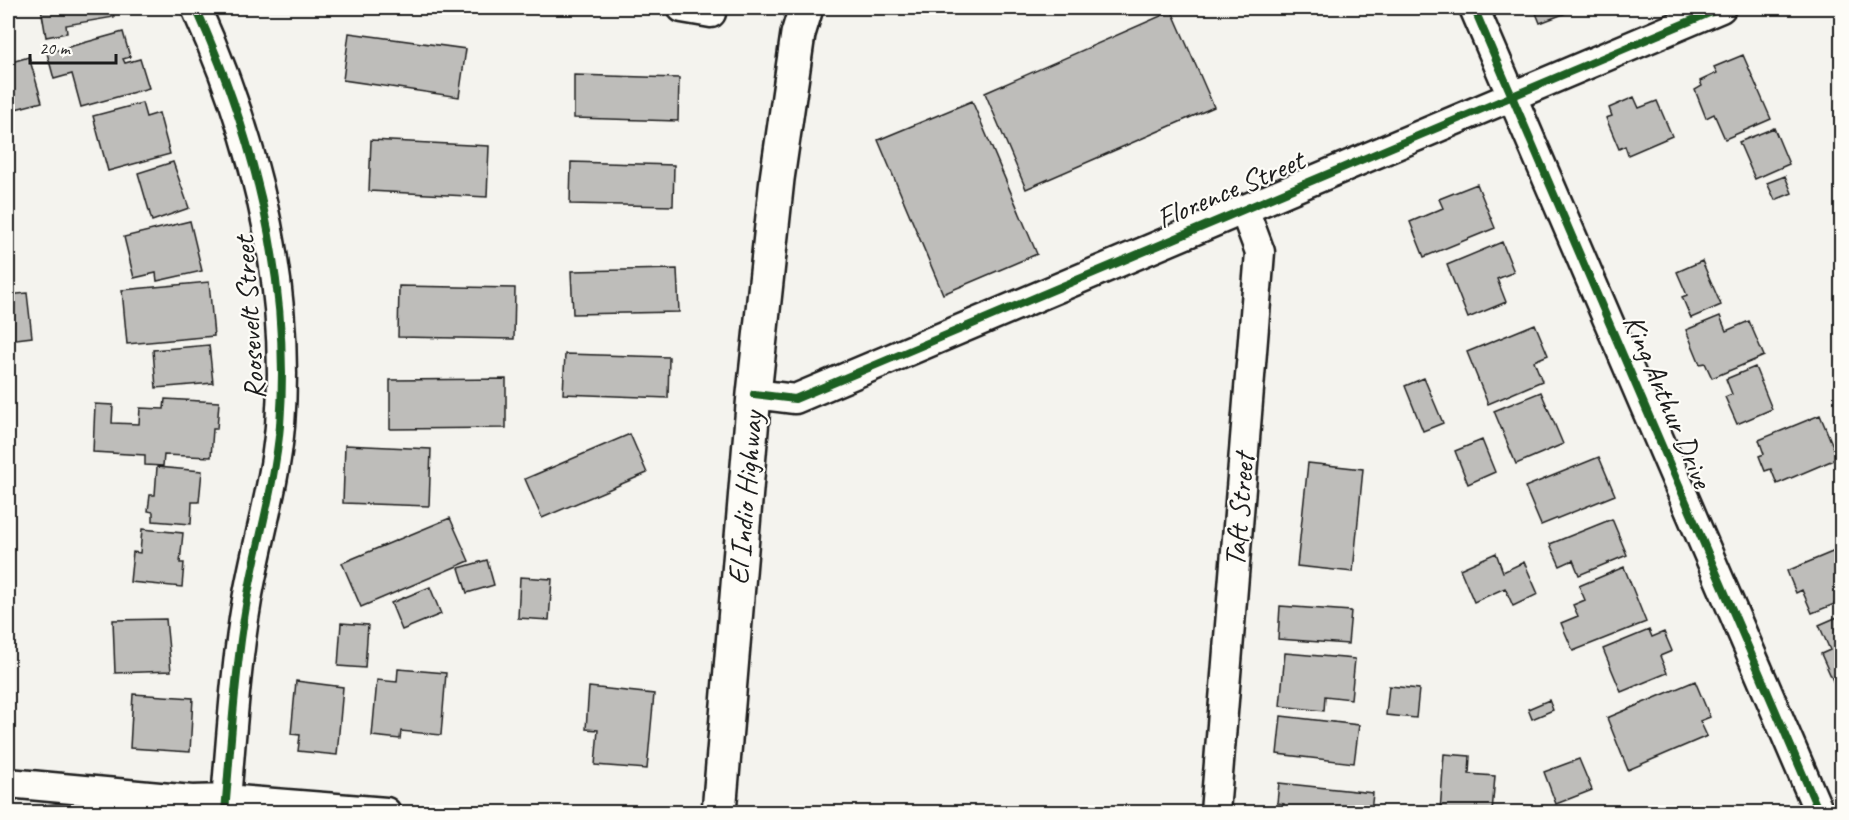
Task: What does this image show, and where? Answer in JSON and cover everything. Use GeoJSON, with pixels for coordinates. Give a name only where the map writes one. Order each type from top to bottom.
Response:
{"type":"FeatureCollection","features":[{"type":"Feature","properties":{"kind":"main road","name":"El Indio Highway"},"geometry":{"type":"LineString","coordinates":[[719,813],[754,394],[777,179],[798,34],[806,8]]}},
{"type":"Feature","properties":{"kind":"street","name":"Roosevelt Street"},"geometry":{"type":"LineString","coordinates":[[195,8],[235,106],[261,188],[275,269],[282,352],[280,426],[274,476],[247,599],[240,649],[226,806]]}},
{"type":"Feature","properties":{"kind":"street"},"geometry":{"type":"LineString","coordinates":[[682,8],[711,13]]}},
{"type":"Feature","properties":{"kind":"street","name":"King Arthur Drive"},"geometry":{"type":"LineString","coordinates":[[1474,8],[1819,813]]}},
{"type":"Feature","properties":{"kind":"street","name":"Florence Street"},"geometry":{"type":"LineString","coordinates":[[754,394],[795,399],[1721,8]]}},
{"type":"Feature","properties":{"kind":"street","name":"Taft Street"},"geometry":{"type":"LineString","coordinates":[[1215,813],[1260,252],[1244,209]]}},
{"type":"Feature","properties":{"kind":"street"},"geometry":{"type":"LineString","coordinates":[[8,783],[192,800],[226,806],[386,813]]}},
{"type":"Feature","properties":{"kind":"street"},"geometry":{"type":"LineString","coordinates":[[1833,813],[1842,809]]}},
{"type":"Feature","properties":{"kind":"building"},"geometry":{"type":"Polygon","coordinates":[[[41,8],[112,8],[114,17],[66,25],[67,33],[46,37],[41,8]]]}},
{"type":"Feature","properties":{"kind":"building"},"geometry":{"type":"Polygon","coordinates":[[[1548,8],[1579,8],[1540,23],[1536,13],[1548,8]]]}},
{"type":"Feature","properties":{"kind":"building"},"geometry":{"type":"Polygon","coordinates":[[[1172,11],[1214,107],[1026,189],[985,93],[1172,11]]]}},
{"type":"Feature","properties":{"kind":"building"},"geometry":{"type":"Polygon","coordinates":[[[123,32],[130,57],[123,59],[125,63],[140,59],[149,88],[81,107],[72,74],[54,79],[47,53],[123,32]]]}},
{"type":"Feature","properties":{"kind":"building"},"geometry":{"type":"Polygon","coordinates":[[[349,33],[466,49],[459,97],[343,80],[349,33]]]}},
{"type":"Feature","properties":{"kind":"building"},"geometry":{"type":"Polygon","coordinates":[[[1743,55],[1771,119],[1725,139],[1714,114],[1706,118],[1695,90],[1702,86],[1700,81],[1717,73],[1714,67],[1743,55]]]}},
{"type":"Feature","properties":{"kind":"building"},"geometry":{"type":"Polygon","coordinates":[[[29,57],[42,102],[8,111],[8,63],[29,57]]]}},
{"type":"Feature","properties":{"kind":"building"},"geometry":{"type":"Polygon","coordinates":[[[574,75],[679,78],[678,121],[574,118],[574,75]]]}},
{"type":"Feature","properties":{"kind":"building"},"geometry":{"type":"Polygon","coordinates":[[[1634,97],[1639,108],[1657,101],[1672,136],[1628,155],[1625,146],[1619,149],[1606,118],[1612,116],[1609,108],[1634,97]]]}},
{"type":"Feature","properties":{"kind":"building"},"geometry":{"type":"Polygon","coordinates":[[[972,101],[1037,254],[943,294],[878,140],[972,101]]]}},
{"type":"Feature","properties":{"kind":"building"},"geometry":{"type":"Polygon","coordinates":[[[142,103],[146,117],[159,113],[170,154],[108,171],[93,116],[142,103]]]}},
{"type":"Feature","properties":{"kind":"building"},"geometry":{"type":"Polygon","coordinates":[[[1774,128],[1789,164],[1755,179],[1739,142],[1774,128]]]}},
{"type":"Feature","properties":{"kind":"building"},"geometry":{"type":"Polygon","coordinates":[[[371,140],[489,146],[487,197],[369,191],[371,140]]]}},
{"type":"Feature","properties":{"kind":"building"},"geometry":{"type":"Polygon","coordinates":[[[173,162],[189,208],[152,221],[138,173],[173,162]]]}},
{"type":"Feature","properties":{"kind":"building"},"geometry":{"type":"Polygon","coordinates":[[[571,162],[674,165],[673,206],[570,204],[571,162]]]}},
{"type":"Feature","properties":{"kind":"building"},"geometry":{"type":"Polygon","coordinates":[[[1785,176],[1792,193],[1775,200],[1767,183],[1785,176]]]}},
{"type":"Feature","properties":{"kind":"building"},"geometry":{"type":"Polygon","coordinates":[[[1477,184],[1495,228],[1424,257],[1410,222],[1443,208],[1439,199],[1477,184]]]}},
{"type":"Feature","properties":{"kind":"building"},"geometry":{"type":"Polygon","coordinates":[[[190,221],[202,271],[157,281],[156,273],[134,278],[124,237],[190,221]]]}},
{"type":"Feature","properties":{"kind":"building"},"geometry":{"type":"Polygon","coordinates":[[[1502,242],[1514,272],[1497,279],[1506,302],[1468,318],[1447,265],[1502,242]]]}},
{"type":"Feature","properties":{"kind":"building"},"geometry":{"type":"Polygon","coordinates":[[[1702,261],[1721,305],[1691,318],[1682,297],[1687,295],[1677,272],[1702,261]]]}},
{"type":"Feature","properties":{"kind":"building"},"geometry":{"type":"Polygon","coordinates":[[[677,269],[679,312],[573,314],[571,271],[677,269]]]}},
{"type":"Feature","properties":{"kind":"building"},"geometry":{"type":"Polygon","coordinates":[[[209,282],[214,336],[127,344],[122,290],[209,282]]]}},
{"type":"Feature","properties":{"kind":"building"},"geometry":{"type":"Polygon","coordinates":[[[399,286],[515,288],[514,339],[398,337],[399,286]]]}},
{"type":"Feature","properties":{"kind":"building"},"geometry":{"type":"Polygon","coordinates":[[[27,293],[32,337],[8,340],[8,295],[27,293]]]}},
{"type":"Feature","properties":{"kind":"building"},"geometry":{"type":"Polygon","coordinates":[[[1720,316],[1726,331],[1749,321],[1764,356],[1712,378],[1705,363],[1700,364],[1686,330],[1720,316]]]}},
{"type":"Feature","properties":{"kind":"building"},"geometry":{"type":"Polygon","coordinates":[[[1535,324],[1548,355],[1534,361],[1542,381],[1488,404],[1467,352],[1535,324]]]}},
{"type":"Feature","properties":{"kind":"building"},"geometry":{"type":"Polygon","coordinates":[[[209,345],[213,383],[156,388],[153,350],[209,345]]]}},
{"type":"Feature","properties":{"kind":"building"},"geometry":{"type":"Polygon","coordinates":[[[565,354],[669,357],[668,398],[563,394],[565,354]]]}},
{"type":"Feature","properties":{"kind":"building"},"geometry":{"type":"Polygon","coordinates":[[[1755,367],[1772,409],[1737,424],[1725,397],[1732,394],[1726,379],[1755,367]]]}},
{"type":"Feature","properties":{"kind":"building"},"geometry":{"type":"Polygon","coordinates":[[[1424,378],[1443,423],[1423,431],[1405,386],[1424,378]]]}},
{"type":"Feature","properties":{"kind":"building"},"geometry":{"type":"Polygon","coordinates":[[[506,379],[506,428],[390,429],[390,380],[506,379]]]}},
{"type":"Feature","properties":{"kind":"building"},"geometry":{"type":"Polygon","coordinates":[[[1541,392],[1563,444],[1516,464],[1494,411],[1541,392]]]}},
{"type":"Feature","properties":{"kind":"building"},"geometry":{"type":"Polygon","coordinates":[[[165,399],[219,402],[217,429],[213,429],[211,457],[164,455],[163,466],[145,465],[145,455],[93,452],[95,404],[113,405],[112,423],[139,424],[140,408],[164,409],[165,399]]]}},
{"type":"Feature","properties":{"kind":"building"},"geometry":{"type":"Polygon","coordinates":[[[1820,415],[1838,458],[1777,484],[1771,469],[1765,471],[1759,456],[1764,454],[1759,440],[1820,415]]]}},
{"type":"Feature","properties":{"kind":"building"},"geometry":{"type":"Polygon","coordinates":[[[630,434],[647,473],[542,518],[525,479],[630,434]]]}},
{"type":"Feature","properties":{"kind":"building"},"geometry":{"type":"Polygon","coordinates":[[[1482,440],[1495,472],[1468,484],[1455,451],[1482,440]]]}},
{"type":"Feature","properties":{"kind":"building"},"geometry":{"type":"Polygon","coordinates":[[[345,445],[431,449],[429,506],[343,503],[345,445]]]}},
{"type":"Feature","properties":{"kind":"building"},"geometry":{"type":"Polygon","coordinates":[[[1599,457],[1615,495],[1541,525],[1525,487],[1599,457]]]}},
{"type":"Feature","properties":{"kind":"building"},"geometry":{"type":"Polygon","coordinates":[[[1308,463],[1363,469],[1353,572],[1297,566],[1308,463]]]}},
{"type":"Feature","properties":{"kind":"building"},"geometry":{"type":"Polygon","coordinates":[[[157,467],[202,471],[199,502],[192,502],[191,524],[153,521],[153,512],[148,511],[150,495],[155,495],[157,467]]]}},
{"type":"Feature","properties":{"kind":"building"},"geometry":{"type":"Polygon","coordinates":[[[450,518],[469,561],[361,607],[342,563],[450,518]]]}},
{"type":"Feature","properties":{"kind":"building"},"geometry":{"type":"Polygon","coordinates":[[[1612,519],[1627,555],[1579,575],[1573,560],[1560,566],[1550,544],[1612,519]]]}},
{"type":"Feature","properties":{"kind":"building"},"geometry":{"type":"Polygon","coordinates":[[[142,529],[183,533],[180,563],[184,563],[182,587],[130,582],[133,552],[140,553],[142,529]]]}},
{"type":"Feature","properties":{"kind":"building"},"geometry":{"type":"Polygon","coordinates":[[[1842,548],[1842,601],[1812,613],[1802,590],[1796,593],[1787,571],[1842,548]]]}},
{"type":"Feature","properties":{"kind":"building"},"geometry":{"type":"Polygon","coordinates":[[[1496,553],[1503,572],[1524,562],[1538,594],[1513,606],[1505,588],[1474,602],[1460,569],[1496,553]]]}},
{"type":"Feature","properties":{"kind":"building"},"geometry":{"type":"Polygon","coordinates":[[[487,560],[494,585],[467,593],[459,568],[487,560]]]}},
{"type":"Feature","properties":{"kind":"building"},"geometry":{"type":"Polygon","coordinates":[[[1624,567],[1646,622],[1573,651],[1561,623],[1578,616],[1573,605],[1585,600],[1579,586],[1624,567]]]}},
{"type":"Feature","properties":{"kind":"building"},"geometry":{"type":"Polygon","coordinates":[[[520,577],[552,579],[549,620],[518,618],[520,577]]]}},
{"type":"Feature","properties":{"kind":"building"},"geometry":{"type":"Polygon","coordinates":[[[430,587],[441,614],[402,630],[391,603],[430,587]]]}},
{"type":"Feature","properties":{"kind":"building"},"geometry":{"type":"Polygon","coordinates":[[[1280,606],[1351,611],[1348,644],[1278,639],[1280,606]]]}},
{"type":"Feature","properties":{"kind":"building"},"geometry":{"type":"Polygon","coordinates":[[[1842,615],[1842,680],[1834,683],[1821,654],[1830,650],[1819,625],[1842,615]]]}},
{"type":"Feature","properties":{"kind":"building"},"geometry":{"type":"Polygon","coordinates":[[[166,619],[171,671],[115,673],[113,620],[166,619]]]}},
{"type":"Feature","properties":{"kind":"building"},"geometry":{"type":"Polygon","coordinates":[[[341,623],[368,625],[365,668],[338,666],[341,623]]]}},
{"type":"Feature","properties":{"kind":"building"},"geometry":{"type":"Polygon","coordinates":[[[1649,630],[1652,637],[1664,632],[1672,651],[1660,656],[1667,673],[1621,692],[1603,649],[1649,630]]]}},
{"type":"Feature","properties":{"kind":"building"},"geometry":{"type":"Polygon","coordinates":[[[1285,653],[1355,659],[1351,699],[1325,696],[1324,711],[1280,706],[1285,653]]]}},
{"type":"Feature","properties":{"kind":"building"},"geometry":{"type":"Polygon","coordinates":[[[398,669],[446,673],[441,735],[401,731],[400,739],[372,736],[377,680],[397,682],[398,669]]]}},
{"type":"Feature","properties":{"kind":"building"},"geometry":{"type":"Polygon","coordinates":[[[296,681],[343,687],[337,755],[298,751],[300,735],[291,734],[296,681]]]}},
{"type":"Feature","properties":{"kind":"building"},"geometry":{"type":"Polygon","coordinates":[[[1695,681],[1710,717],[1700,721],[1707,736],[1628,770],[1607,718],[1695,681]]]}},
{"type":"Feature","properties":{"kind":"building"},"geometry":{"type":"Polygon","coordinates":[[[1389,686],[1419,689],[1416,718],[1386,715],[1389,686]]]}},
{"type":"Feature","properties":{"kind":"building"},"geometry":{"type":"Polygon","coordinates":[[[589,687],[654,694],[647,769],[595,765],[598,730],[586,729],[589,687]]]}},
{"type":"Feature","properties":{"kind":"building"},"geometry":{"type":"Polygon","coordinates":[[[133,694],[193,698],[190,752],[130,748],[133,694]]]}},
{"type":"Feature","properties":{"kind":"building"},"geometry":{"type":"Polygon","coordinates":[[[1549,700],[1553,710],[1532,719],[1528,709],[1549,700]]]}},
{"type":"Feature","properties":{"kind":"building"},"geometry":{"type":"Polygon","coordinates":[[[1281,716],[1359,725],[1354,763],[1277,754],[1281,716]]]}},
{"type":"Feature","properties":{"kind":"building"},"geometry":{"type":"Polygon","coordinates":[[[1444,754],[1470,756],[1469,774],[1495,776],[1492,812],[1440,812],[1444,754]]]}},
{"type":"Feature","properties":{"kind":"building"},"geometry":{"type":"Polygon","coordinates":[[[1579,759],[1592,790],[1556,804],[1544,772],[1579,759]]]}},
{"type":"Feature","properties":{"kind":"building"},"geometry":{"type":"Polygon","coordinates":[[[1279,783],[1373,793],[1371,812],[1284,812],[1284,804],[1277,803],[1279,783]]]}},
{"type":"Feature","properties":{"kind":"cycle path"},"geometry":{"type":"LineString","coordinates":[[196,8],[236,108],[264,212],[274,265],[280,318],[282,372],[278,448],[247,600],[239,653],[225,812]]}},
{"type":"Feature","properties":{"kind":"cycle path"},"geometry":{"type":"LineString","coordinates":[[1474,8],[1819,812]]}},
{"type":"Feature","properties":{"kind":"cycle path"},"geometry":{"type":"LineString","coordinates":[[754,394],[795,399],[1721,8]]}}]}
